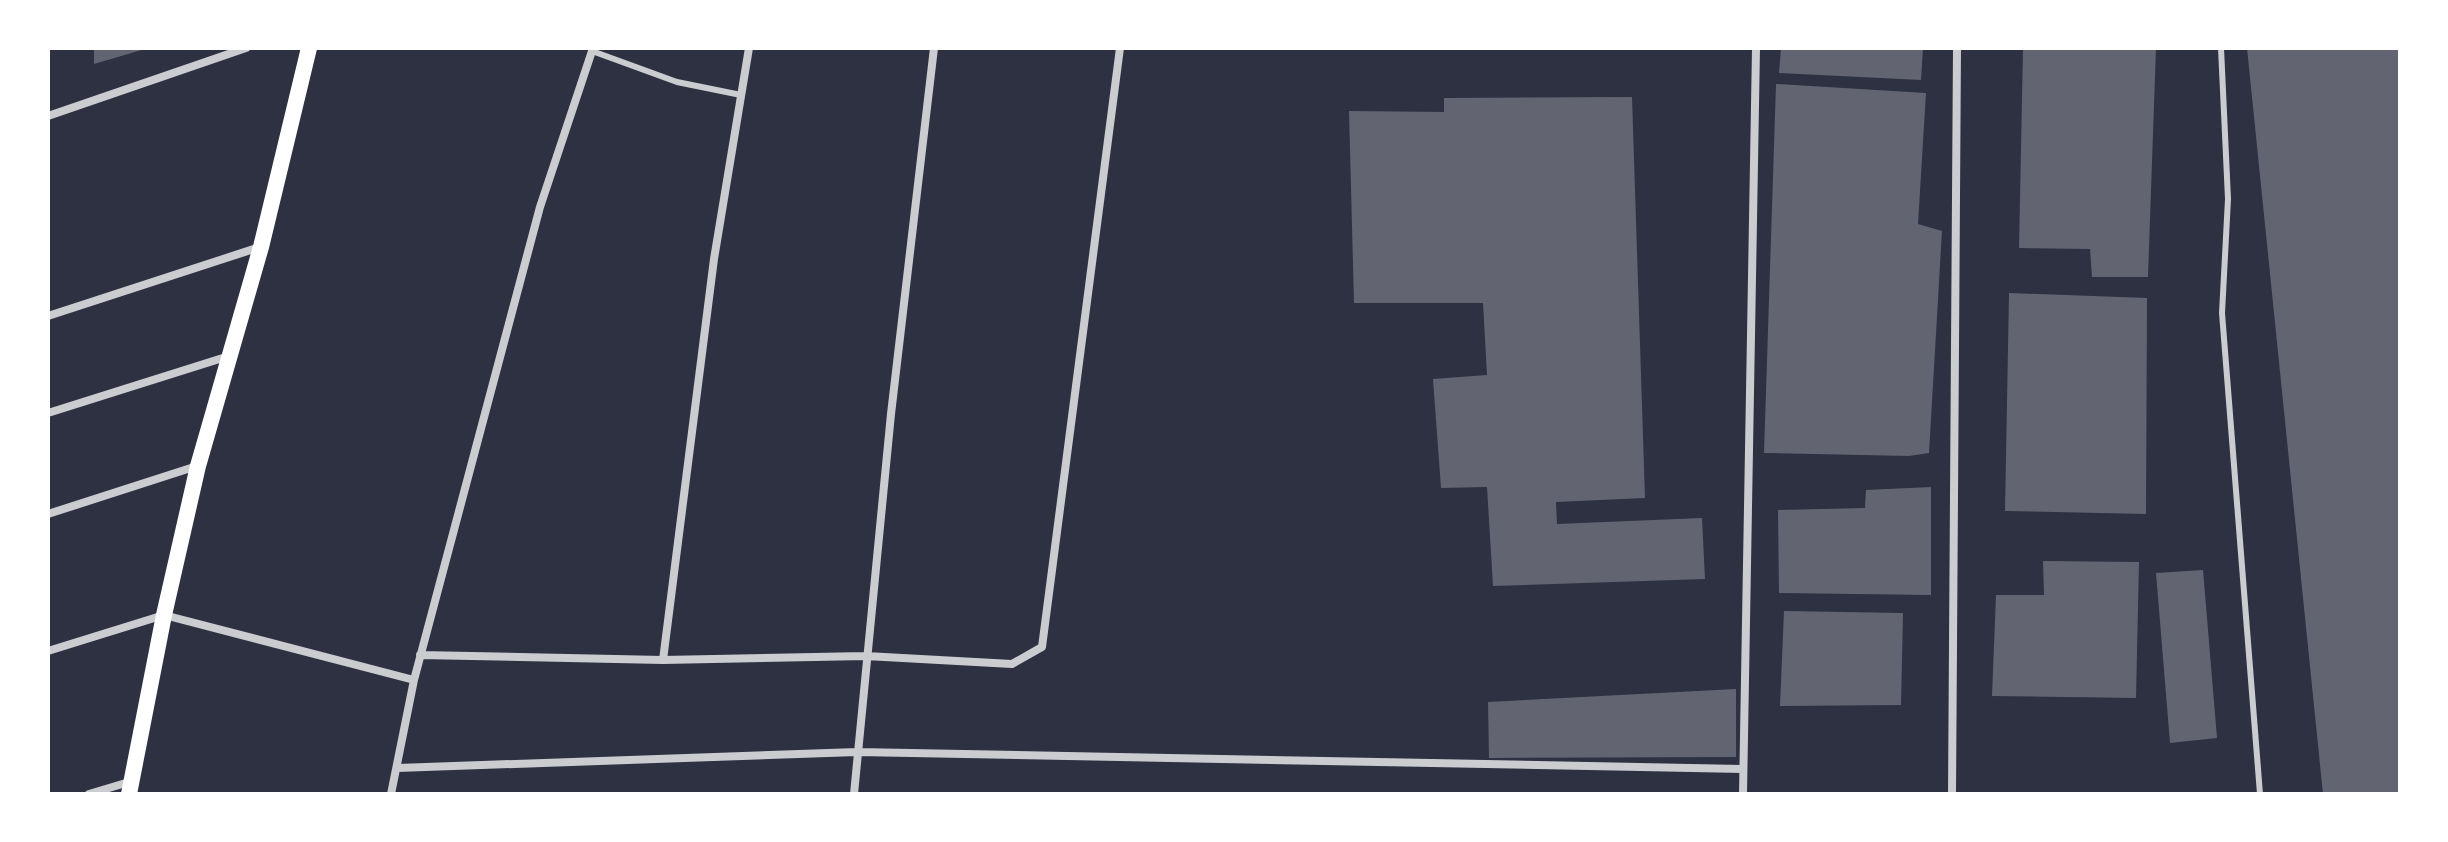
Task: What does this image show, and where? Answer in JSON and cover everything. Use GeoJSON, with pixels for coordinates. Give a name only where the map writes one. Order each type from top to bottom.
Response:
{"type":"FeatureCollection","features":[{"type":"Feature","properties":{"kind":"main road"},"geometry":{"type":"LineString","coordinates":[[129,788],[198,466],[261,247],[309,48]]}},
{"type":"Feature","properties":{"kind":"street"},"geometry":{"type":"LineString","coordinates":[[48,116],[246,48]]}},
{"type":"Feature","properties":{"kind":"street"},"geometry":{"type":"LineString","coordinates":[[663,660],[714,259],[749,48]]}},
{"type":"Feature","properties":{"kind":"street"},"geometry":{"type":"LineString","coordinates":[[854,794],[866,656],[934,48]]}},
{"type":"Feature","properties":{"kind":"street"},"geometry":{"type":"LineString","coordinates":[[420,655],[663,660],[866,656],[1012,664],[1042,647],[1120,48]]}},
{"type":"Feature","properties":{"kind":"street"},"geometry":{"type":"LineString","coordinates":[[1743,794],[1756,48]]}},
{"type":"Feature","properties":{"kind":"street"},"geometry":{"type":"LineString","coordinates":[[1952,794],[1957,48]]}},
{"type":"Feature","properties":{"kind":"street"},"geometry":{"type":"LineString","coordinates":[[391,794],[420,655],[540,207],[592,50]]}},
{"type":"Feature","properties":{"kind":"street"},"geometry":{"type":"LineString","coordinates":[[48,316],[261,247]]}},
{"type":"Feature","properties":{"kind":"street"},"geometry":{"type":"LineString","coordinates":[[48,413],[229,355]]}},
{"type":"Feature","properties":{"kind":"street"},"geometry":{"type":"LineString","coordinates":[[48,514],[198,466]]}},
{"type":"Feature","properties":{"kind":"street"},"geometry":{"type":"LineString","coordinates":[[48,651],[164,615],[414,680]]}},
{"type":"Feature","properties":{"kind":"street"},"geometry":{"type":"LineString","coordinates":[[397,768],[857,752],[1743,769]]}},
{"type":"Feature","properties":{"kind":"street"},"geometry":{"type":"LineString","coordinates":[[89,794],[129,788]]}},
{"type":"Feature","properties":{"kind":"lane"},"geometry":{"type":"LineString","coordinates":[[2221,48],[2228,199],[2222,313],[2260,794]]}},
{"type":"Feature","properties":{"kind":"lane"},"geometry":{"type":"LineString","coordinates":[[592,50],[677,82],[741,95]]}},
{"type":"Feature","properties":{"kind":"building"},"geometry":{"type":"Polygon","coordinates":[[[94,48],[145,48],[145,49],[94,64],[94,48]]]}},
{"type":"Feature","properties":{"kind":"building"},"geometry":{"type":"Polygon","coordinates":[[[1781,48],[1923,48],[1921,80],[1779,73],[1781,48]]]}},
{"type":"Feature","properties":{"kind":"building"},"geometry":{"type":"Polygon","coordinates":[[[2023,48],[2156,48],[2148,277],[2092,277],[2090,249],[2019,248],[2023,48]]]}},
{"type":"Feature","properties":{"kind":"building"},"geometry":{"type":"Polygon","coordinates":[[[2247,48],[2400,48],[2400,794],[2323,794],[2247,48]]]}},
{"type":"Feature","properties":{"kind":"building"},"geometry":{"type":"Polygon","coordinates":[[[1776,84],[1926,93],[1918,224],[1942,231],[1929,453],[1909,456],[1764,453],[1776,84]]]}},
{"type":"Feature","properties":{"kind":"building"},"geometry":{"type":"Polygon","coordinates":[[[1632,97],[1645,498],[1556,502],[1557,524],[1702,518],[1705,579],[1493,586],[1487,487],[1441,488],[1433,379],[1487,375],[1483,303],[1354,303],[1349,111],[1444,112],[1444,98],[1632,97]]]}},
{"type":"Feature","properties":{"kind":"building"},"geometry":{"type":"Polygon","coordinates":[[[2009,293],[2147,298],[2146,514],[2005,511],[2009,293]]]}},
{"type":"Feature","properties":{"kind":"building"},"geometry":{"type":"Polygon","coordinates":[[[1931,487],[1931,595],[1779,593],[1778,510],[1865,508],[1866,490],[1931,487]]]}},
{"type":"Feature","properties":{"kind":"building"},"geometry":{"type":"Polygon","coordinates":[[[2043,561],[2139,562],[2136,698],[1992,696],[1996,595],[2044,595],[2043,561]]]}},
{"type":"Feature","properties":{"kind":"building"},"geometry":{"type":"Polygon","coordinates":[[[2203,570],[2217,738],[2170,743],[2156,573],[2203,570]]]}},
{"type":"Feature","properties":{"kind":"building"},"geometry":{"type":"Polygon","coordinates":[[[1784,611],[1903,613],[1901,705],[1780,706],[1784,611]]]}},
{"type":"Feature","properties":{"kind":"building"},"geometry":{"type":"Polygon","coordinates":[[[1736,689],[1736,757],[1489,758],[1488,702],[1736,689]]]}}]}
